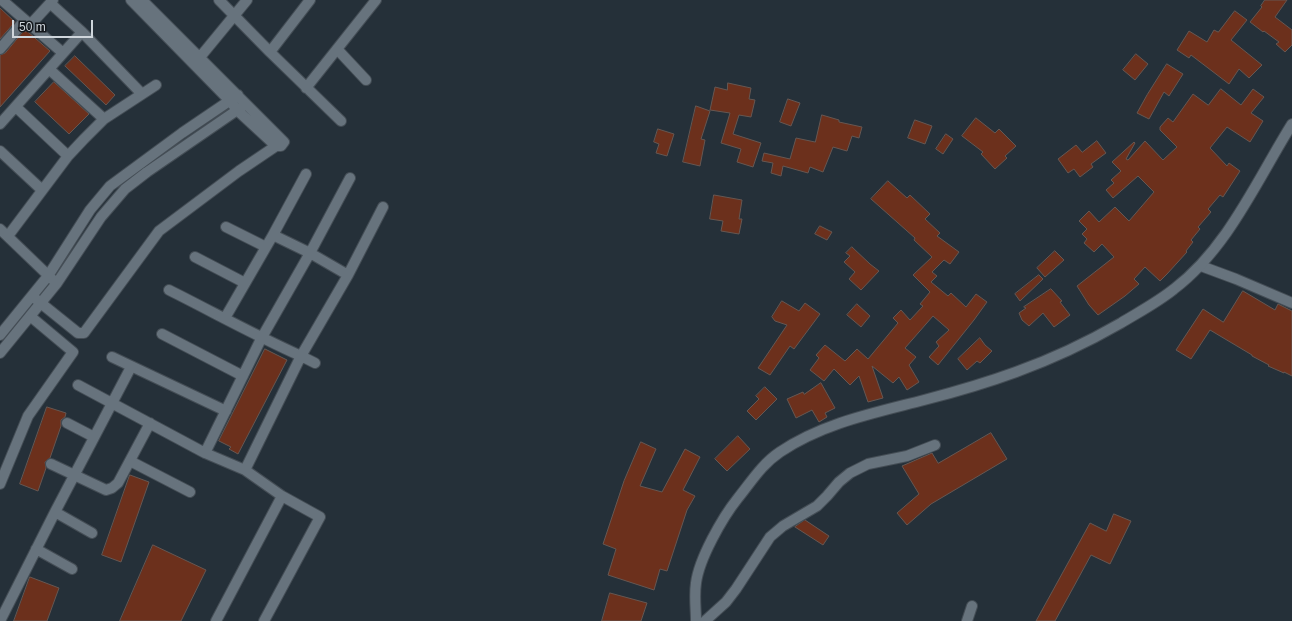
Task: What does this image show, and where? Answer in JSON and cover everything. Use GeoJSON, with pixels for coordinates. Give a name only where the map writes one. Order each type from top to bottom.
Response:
{"type":"FeatureCollection","features":[{"type":"Feature","properties":{"kind":"street"},"geometry":{"type":"LineString","coordinates":[[2,0],[63,53]]}},
{"type":"Feature","properties":{"kind":"street"},"geometry":{"type":"LineString","coordinates":[[32,296],[78,333],[84,333],[159,231],[239,171],[276,146],[281,146],[284,142],[246,104],[234,98],[197,61],[131,0]]}},
{"type":"Feature","properties":{"kind":"street"},"geometry":{"type":"LineString","coordinates":[[142,0],[197,61]]}},
{"type":"Feature","properties":{"kind":"street"},"geometry":{"type":"LineString","coordinates":[[219,0],[306,88],[341,121]]}},
{"type":"Feature","properties":{"kind":"street"},"geometry":{"type":"LineString","coordinates":[[197,61],[247,0]]}},
{"type":"Feature","properties":{"kind":"street"},"geometry":{"type":"LineString","coordinates":[[270,52],[310,0]]}},
{"type":"Feature","properties":{"kind":"street"},"geometry":{"type":"LineString","coordinates":[[306,88],[376,0]]}},
{"type":"Feature","properties":{"kind":"street"},"geometry":{"type":"LineString","coordinates":[[0,50],[28,22],[52,2],[142,94]]}},
{"type":"Feature","properties":{"kind":"street"},"geometry":{"type":"LineString","coordinates":[[0,124],[82,32]]}},
{"type":"Feature","properties":{"kind":"street"},"geometry":{"type":"LineString","coordinates":[[337,50],[366,80]]}},
{"type":"Feature","properties":{"kind":"street"},"geometry":{"type":"LineString","coordinates":[[49,69],[104,119]]}},
{"type":"Feature","properties":{"kind":"street"},"geometry":{"type":"LineString","coordinates":[[8,236],[68,156],[104,119],[156,85]]}},
{"type":"Feature","properties":{"kind":"street"},"geometry":{"type":"LineString","coordinates":[[234,98],[238,110],[276,146]]}},
{"type":"Feature","properties":{"kind":"street"},"geometry":{"type":"LineString","coordinates":[[0,334],[48,276],[90,210],[110,186],[182,133],[234,98]]}},
{"type":"Feature","properties":{"kind":"street"},"geometry":{"type":"LineString","coordinates":[[0,353],[57,283],[101,217],[125,189],[147,172],[246,104]]}},
{"type":"Feature","properties":{"kind":"street"},"geometry":{"type":"LineString","coordinates":[[16,107],[68,156]]}},
{"type":"Feature","properties":{"kind":"street"},"geometry":{"type":"LineString","coordinates":[[935,445],[907,456],[868,464],[850,473],[839,482],[817,506],[783,526],[770,537],[726,602],[699,620],[695,596],[696,584],[698,573],[707,550],[733,504],[756,474],[779,452],[814,432],[836,424],[969,387],[1016,372],[1063,353],[1094,338],[1148,307],[1205,268],[1253,191],[1292,124]]}},
{"type":"Feature","properties":{"kind":"street"},"geometry":{"type":"LineString","coordinates":[[0,151],[42,190]]}},
{"type":"Feature","properties":{"kind":"street"},"geometry":{"type":"LineString","coordinates":[[225,318],[306,174]]}},
{"type":"Feature","properties":{"kind":"street"},"geometry":{"type":"LineString","coordinates":[[206,453],[261,339],[310,253],[350,178]]}},
{"type":"Feature","properties":{"kind":"street"},"geometry":{"type":"LineString","coordinates":[[245,470],[300,356],[348,275],[384,208]]}},
{"type":"Feature","properties":{"kind":"street"},"geometry":{"type":"LineString","coordinates":[[226,227],[266,247]]}},
{"type":"Feature","properties":{"kind":"street"},"geometry":{"type":"LineString","coordinates":[[0,229],[57,283]]}},
{"type":"Feature","properties":{"kind":"street"},"geometry":{"type":"LineString","coordinates":[[273,235],[310,253],[348,275]]}},
{"type":"Feature","properties":{"kind":"street"},"geometry":{"type":"LineString","coordinates":[[195,257],[245,282]]}},
{"type":"Feature","properties":{"kind":"street"},"geometry":{"type":"LineString","coordinates":[[1205,268],[1236,279],[1292,303]]}},
{"type":"Feature","properties":{"kind":"street"},"geometry":{"type":"LineString","coordinates":[[169,290],[225,318],[261,339],[315,363]]}},
{"type":"Feature","properties":{"kind":"street"},"geometry":{"type":"LineString","coordinates":[[0,484],[28,416],[73,352],[30,316]]}},
{"type":"Feature","properties":{"kind":"street"},"geometry":{"type":"LineString","coordinates":[[162,334],[243,376]]}},
{"type":"Feature","properties":{"kind":"street"},"geometry":{"type":"LineString","coordinates":[[112,357],[226,411]]}},
{"type":"Feature","properties":{"kind":"street"},"geometry":{"type":"LineString","coordinates":[[0,621],[131,366]]}},
{"type":"Feature","properties":{"kind":"street"},"geometry":{"type":"LineString","coordinates":[[78,385],[206,453],[245,470],[282,496],[320,517],[264,621]]}},
{"type":"Feature","properties":{"kind":"street"},"geometry":{"type":"LineString","coordinates":[[51,464],[106,490],[112,488],[118,483],[150,423]]}},
{"type":"Feature","properties":{"kind":"street"},"geometry":{"type":"LineString","coordinates":[[67,424],[94,437]]}},
{"type":"Feature","properties":{"kind":"street"},"geometry":{"type":"LineString","coordinates":[[130,461],[190,492]]}},
{"type":"Feature","properties":{"kind":"street"},"geometry":{"type":"LineString","coordinates":[[216,621],[282,496]]}},
{"type":"Feature","properties":{"kind":"street"},"geometry":{"type":"LineString","coordinates":[[55,512],[92,533]]}},
{"type":"Feature","properties":{"kind":"street"},"geometry":{"type":"LineString","coordinates":[[36,549],[72,569]]}},
{"type":"Feature","properties":{"kind":"street"},"geometry":{"type":"LineString","coordinates":[[967,621],[972,606]]}},
{"type":"Feature","properties":{"kind":"building"},"geometry":{"type":"Polygon","coordinates":[[[1265,0],[1287,0],[1275,17],[1292,30],[1292,45],[1285,52],[1276,44],[1279,42],[1250,22],[1262,7],[1261,6],[1265,0]]]}},
{"type":"Feature","properties":{"kind":"building"},"geometry":{"type":"Polygon","coordinates":[[[0,8],[15,22],[0,39],[0,8]]]}},
{"type":"Feature","properties":{"kind":"building"},"geometry":{"type":"Polygon","coordinates":[[[1235,11],[1247,20],[1231,40],[1262,65],[1249,78],[1239,69],[1229,84],[1191,55],[1189,58],[1177,50],[1189,31],[1207,42],[1214,30],[1218,32],[1235,11]]]}},
{"type":"Feature","properties":{"kind":"building"},"geometry":{"type":"Polygon","coordinates":[[[24,31],[27,31],[50,51],[0,107],[0,55],[5,53],[24,31]]]}},
{"type":"Feature","properties":{"kind":"building"},"geometry":{"type":"Polygon","coordinates":[[[1136,54],[1148,64],[1135,80],[1123,70],[1136,54]]]}},
{"type":"Feature","properties":{"kind":"building"},"geometry":{"type":"Polygon","coordinates":[[[75,56],[115,95],[106,105],[65,66],[75,56]]]}},
{"type":"Feature","properties":{"kind":"building"},"geometry":{"type":"Polygon","coordinates":[[[1167,64],[1183,74],[1169,96],[1164,92],[1149,119],[1137,113],[1167,64]]]}},
{"type":"Feature","properties":{"kind":"building"},"geometry":{"type":"Polygon","coordinates":[[[54,82],[89,114],[69,134],[35,102],[54,82]]]}},
{"type":"Feature","properties":{"kind":"building"},"geometry":{"type":"Polygon","coordinates":[[[728,83],[751,88],[749,99],[755,100],[751,117],[739,115],[733,134],[761,143],[753,167],[737,162],[741,149],[721,143],[730,113],[710,110],[715,87],[727,90],[728,83]]]}},
{"type":"Feature","properties":{"kind":"building"},"geometry":{"type":"Polygon","coordinates":[[[1221,89],[1241,105],[1253,89],[1264,97],[1251,113],[1263,121],[1250,142],[1227,127],[1210,148],[1227,166],[1229,163],[1240,171],[1223,197],[1220,195],[1208,209],[1211,212],[1198,227],[1200,229],[1191,240],[1193,242],[1186,251],[1187,252],[1167,274],[1160,281],[1145,267],[1134,279],[1139,284],[1098,315],[1089,305],[1077,286],[1114,257],[1102,244],[1094,252],[1084,243],[1087,239],[1082,234],[1087,229],[1079,221],[1089,211],[1099,222],[1115,207],[1129,221],[1154,192],[1138,176],[1113,198],[1106,190],[1114,183],[1111,180],[1121,171],[1112,162],[1134,142],[1135,143],[1126,159],[1128,160],[1145,141],[1163,160],[1177,147],[1160,130],[1160,127],[1168,118],[1173,122],[1193,94],[1208,105],[1221,89]]]}},
{"type":"Feature","properties":{"kind":"building"},"geometry":{"type":"Polygon","coordinates":[[[788,99],[800,103],[791,126],[780,122],[788,99]]]}},
{"type":"Feature","properties":{"kind":"building"},"geometry":{"type":"Polygon","coordinates":[[[696,106],[710,111],[701,139],[705,140],[700,166],[683,162],[696,106]]]}},
{"type":"Feature","properties":{"kind":"building"},"geometry":{"type":"Polygon","coordinates":[[[822,115],[839,120],[839,122],[862,127],[859,138],[852,136],[847,151],[833,147],[823,172],[810,167],[808,173],[783,166],[781,176],[771,173],[773,163],[762,161],[764,153],[790,159],[796,138],[815,142],[822,115]]]}},
{"type":"Feature","properties":{"kind":"building"},"geometry":{"type":"Polygon","coordinates":[[[976,118],[995,133],[999,129],[1016,146],[1005,156],[1007,158],[995,169],[981,154],[983,152],[962,136],[976,118]]]}},
{"type":"Feature","properties":{"kind":"building"},"geometry":{"type":"Polygon","coordinates":[[[915,120],[932,126],[925,144],[908,138],[915,120]]]}},
{"type":"Feature","properties":{"kind":"building"},"geometry":{"type":"Polygon","coordinates":[[[658,129],[674,134],[667,156],[656,153],[659,144],[654,142],[658,129]]]}},
{"type":"Feature","properties":{"kind":"building"},"geometry":{"type":"Polygon","coordinates":[[[946,134],[953,139],[943,154],[936,149],[946,134]]]}},
{"type":"Feature","properties":{"kind":"building"},"geometry":{"type":"Polygon","coordinates":[[[1097,141],[1106,153],[1091,164],[1093,167],[1080,177],[1074,169],[1068,173],[1058,159],[1076,145],[1082,152],[1097,141]]]}},
{"type":"Feature","properties":{"kind":"building"},"geometry":{"type":"Polygon","coordinates":[[[888,181],[907,198],[910,195],[930,214],[925,219],[940,233],[937,236],[959,252],[950,264],[944,260],[932,272],[937,276],[931,282],[948,296],[951,293],[966,307],[976,294],[987,302],[938,365],[929,357],[939,346],[936,342],[949,330],[933,316],[905,348],[916,357],[909,365],[919,382],[907,390],[899,377],[893,383],[872,366],[883,398],[868,402],[859,376],[850,385],[834,369],[824,381],[810,370],[819,358],[816,355],[825,345],[845,361],[857,349],[868,359],[898,323],[893,318],[901,310],[910,320],[923,306],[920,304],[930,292],[913,275],[932,257],[914,240],[915,238],[871,199],[888,181]]]}},
{"type":"Feature","properties":{"kind":"building"},"geometry":{"type":"Polygon","coordinates":[[[714,195],[742,200],[739,219],[742,219],[739,234],[721,231],[723,221],[710,219],[714,195]]]}},
{"type":"Feature","properties":{"kind":"building"},"geometry":{"type":"Polygon","coordinates":[[[820,226],[832,232],[827,240],[815,234],[820,226]]]}},
{"type":"Feature","properties":{"kind":"building"},"geometry":{"type":"Polygon","coordinates":[[[852,247],[879,271],[861,290],[849,279],[855,272],[844,262],[850,256],[846,253],[852,247]]]}},
{"type":"Feature","properties":{"kind":"building"},"geometry":{"type":"Polygon","coordinates":[[[1055,251],[1064,260],[1045,277],[1037,268],[1055,251]]]}},
{"type":"Feature","properties":{"kind":"building"},"geometry":{"type":"Polygon","coordinates":[[[1039,275],[1043,279],[1020,301],[1015,294],[1039,275]]]}},
{"type":"Feature","properties":{"kind":"building"},"geometry":{"type":"Polygon","coordinates":[[[1051,289],[1062,301],[1060,302],[1070,315],[1054,327],[1043,313],[1029,326],[1022,320],[1019,313],[1026,308],[1024,307],[1051,289]]]}},
{"type":"Feature","properties":{"kind":"building"},"geometry":{"type":"Polygon","coordinates":[[[1243,291],[1275,310],[1278,304],[1292,311],[1292,376],[1268,366],[1269,365],[1210,330],[1191,359],[1176,350],[1203,309],[1223,322],[1243,291]]]}},
{"type":"Feature","properties":{"kind":"building"},"geometry":{"type":"Polygon","coordinates":[[[782,301],[799,311],[805,303],[820,314],[794,349],[790,346],[770,375],[758,368],[787,325],[775,321],[772,317],[782,301]]]}},
{"type":"Feature","properties":{"kind":"building"},"geometry":{"type":"Polygon","coordinates":[[[857,304],[870,316],[861,327],[847,315],[857,304]]]}},
{"type":"Feature","properties":{"kind":"building"},"geometry":{"type":"Polygon","coordinates":[[[980,338],[992,351],[980,363],[977,361],[967,370],[958,359],[980,338]]]}},
{"type":"Feature","properties":{"kind":"building"},"geometry":{"type":"Polygon","coordinates":[[[265,349],[287,360],[238,454],[229,449],[231,447],[219,441],[265,349]]]}},
{"type":"Feature","properties":{"kind":"building"},"geometry":{"type":"Polygon","coordinates":[[[821,383],[835,408],[825,413],[827,417],[819,422],[812,410],[796,418],[787,399],[803,392],[804,394],[821,383]]]}},
{"type":"Feature","properties":{"kind":"building"},"geometry":{"type":"Polygon","coordinates":[[[765,387],[777,399],[756,420],[747,411],[759,399],[756,396],[765,387]]]}},
{"type":"Feature","properties":{"kind":"building"},"geometry":{"type":"Polygon","coordinates":[[[47,407],[66,413],[65,417],[61,420],[61,426],[50,458],[45,462],[46,468],[38,491],[20,484],[47,407]]]}},
{"type":"Feature","properties":{"kind":"building"},"geometry":{"type":"Polygon","coordinates":[[[991,433],[1007,459],[931,504],[907,525],[897,513],[919,494],[902,466],[932,453],[938,463],[991,433]]]}},
{"type":"Feature","properties":{"kind":"building"},"geometry":{"type":"Polygon","coordinates":[[[738,436],[750,449],[727,471],[715,459],[738,436]]]}},
{"type":"Feature","properties":{"kind":"building"},"geometry":{"type":"Polygon","coordinates":[[[641,442],[656,449],[640,486],[662,492],[685,449],[700,457],[683,490],[695,496],[687,510],[667,571],[660,569],[654,590],[608,575],[616,549],[603,544],[624,481],[641,442]]]}},
{"type":"Feature","properties":{"kind":"building"},"geometry":{"type":"Polygon","coordinates":[[[130,475],[149,482],[121,562],[102,555],[130,475]]]}},
{"type":"Feature","properties":{"kind":"building"},"geometry":{"type":"Polygon","coordinates":[[[1114,514],[1131,521],[1110,564],[1091,555],[1055,621],[1036,621],[1090,523],[1106,531],[1114,514]]]}},
{"type":"Feature","properties":{"kind":"building"},"geometry":{"type":"Polygon","coordinates":[[[805,520],[829,536],[823,545],[795,527],[805,520]]]}},
{"type":"Feature","properties":{"kind":"building"},"geometry":{"type":"Polygon","coordinates":[[[153,545],[206,570],[181,621],[120,621],[153,545]]]}},
{"type":"Feature","properties":{"kind":"building"},"geometry":{"type":"Polygon","coordinates":[[[30,577],[59,588],[47,621],[14,621],[30,577]]]}},
{"type":"Feature","properties":{"kind":"building"},"geometry":{"type":"Polygon","coordinates":[[[610,593],[647,603],[641,621],[602,621],[610,593]]]}}]}
